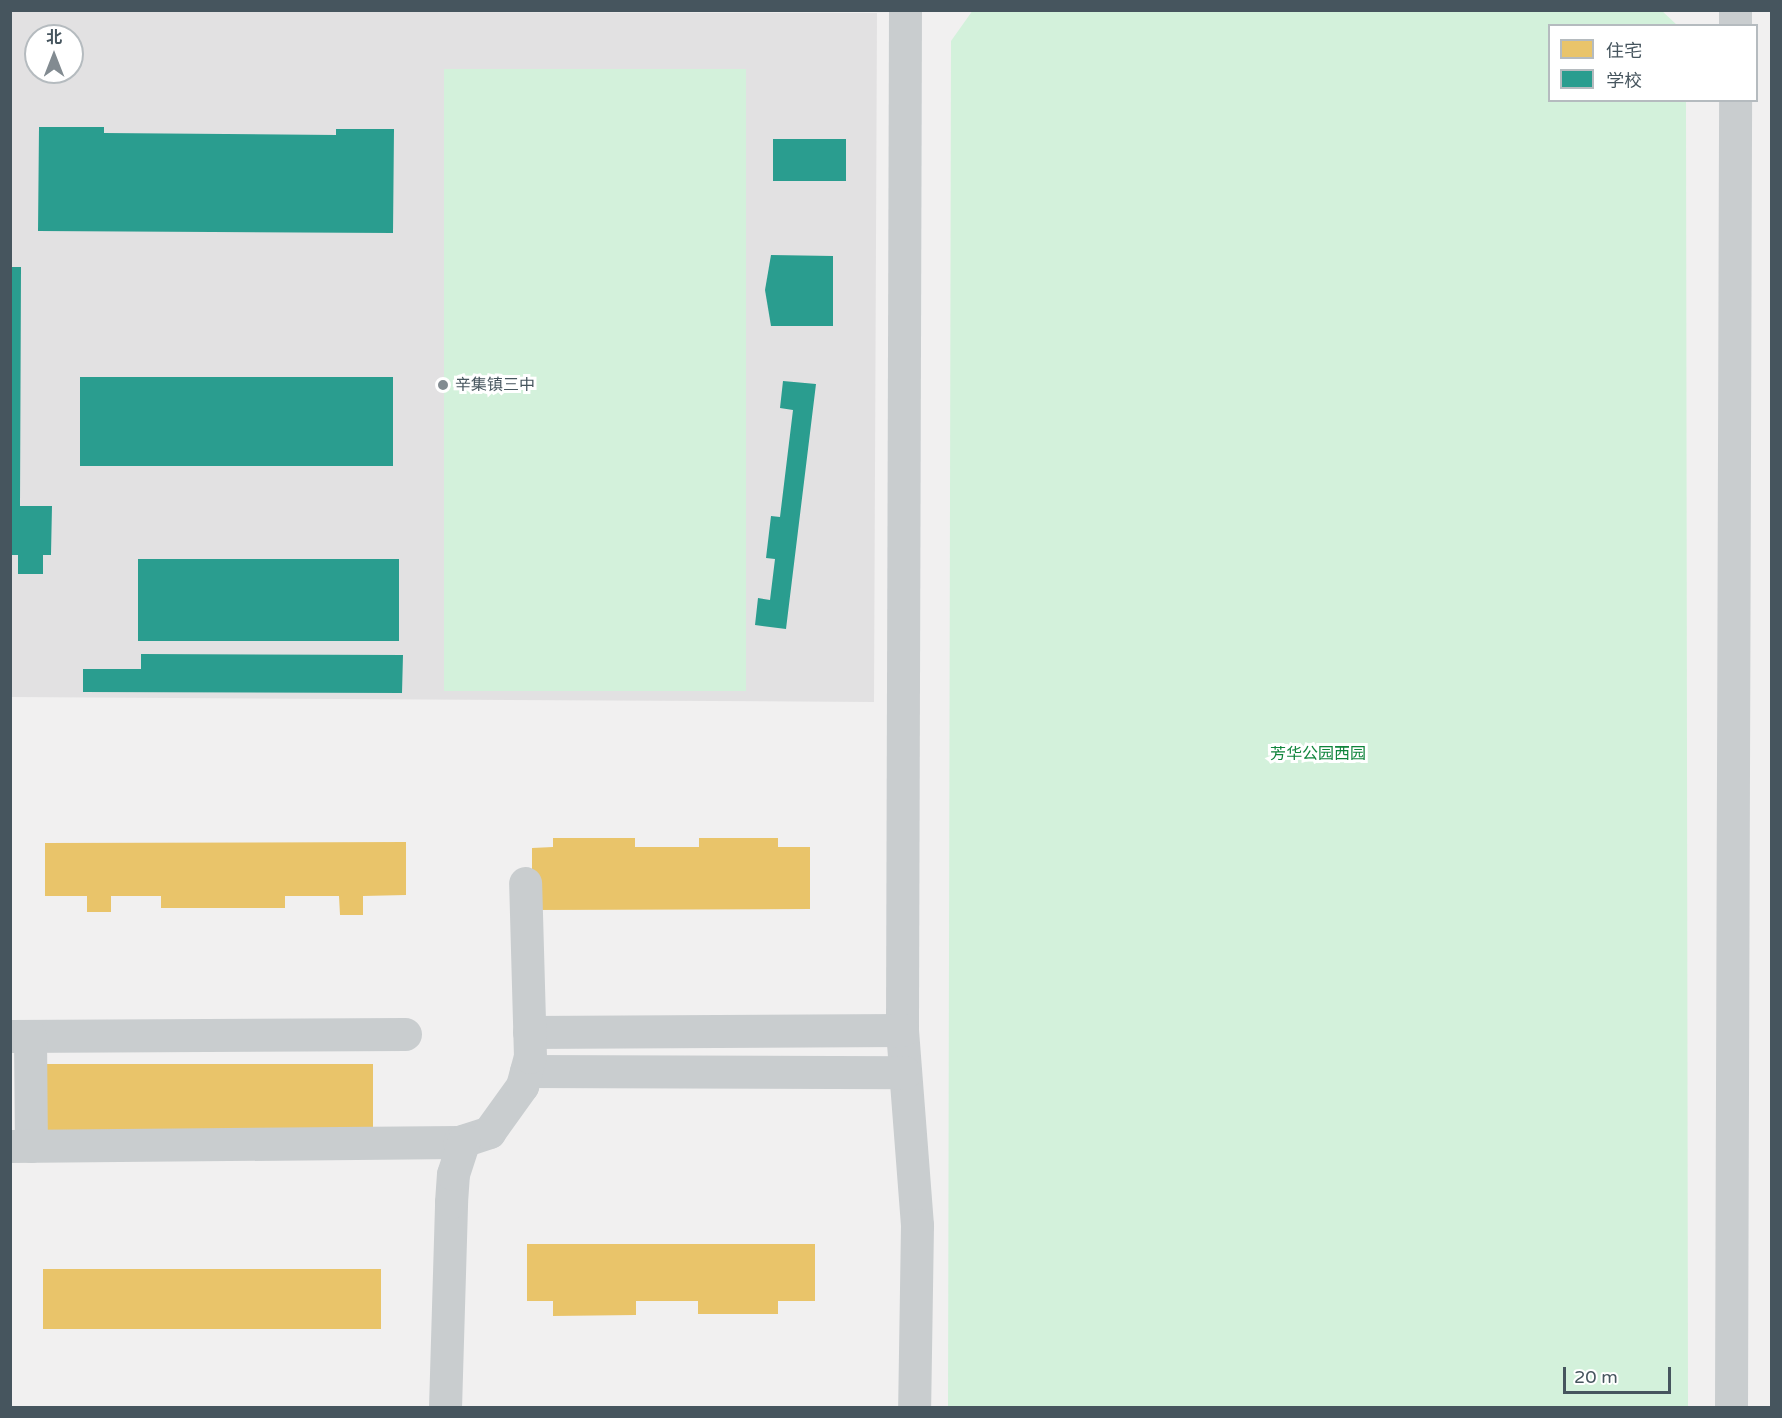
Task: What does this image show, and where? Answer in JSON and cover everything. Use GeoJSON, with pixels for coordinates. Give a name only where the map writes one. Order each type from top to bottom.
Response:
{"type":"FeatureCollection","features":[{"type":"Feature","properties":{"kind":"street"},"geometry":{"type":"LineString","coordinates":[[905,10],[902,1030],[917,1225],[914,1407]]}},
{"type":"Feature","properties":{"kind":"street"},"geometry":{"type":"LineString","coordinates":[[1731,1407],[1735,102]]}},
{"type":"Feature","properties":{"kind":"street"},"geometry":{"type":"LineString","coordinates":[[405,1034],[20,1036],[21,1146],[464,1141],[489,1132],[505,1115],[526,1071],[529,1032],[525,883]]}},
{"type":"Feature","properties":{"kind":"street"},"geometry":{"type":"LineString","coordinates":[[529,1032],[902,1030]]}},
{"type":"Feature","properties":{"kind":"street"},"geometry":{"type":"LineString","coordinates":[[526,1071],[905,1072]]}},
{"type":"Feature","properties":{"kind":"street"},"geometry":{"type":"LineString","coordinates":[[445,1407],[453,1174],[464,1141]]}},
{"type":"Feature","properties":{"kind":"shaded area","name":"辛集镇三中"},"geometry":{"type":"Polygon","coordinates":[[[11,11],[877,13],[874,702],[11,697],[11,11]]]}},
{"type":"Feature","properties":{"kind":"green space","name":"芳华公园西园"},"geometry":{"type":"Polygon","coordinates":[[[973,10],[1661,10],[1676,24],[1548,24],[1548,102],[1686,102],[1688,1407],[948,1407],[951,41],[973,10]]]}},
{"type":"Feature","properties":{"kind":"green space"},"geometry":{"type":"Polygon","coordinates":[[[444,69],[746,69],[746,691],[444,691],[444,69]]]}},
{"type":"Feature","properties":{"kind":"building: 住宅"},"geometry":{"type":"Polygon","coordinates":[[[553,838],[635,838],[635,847],[699,847],[699,838],[778,838],[778,847],[810,847],[810,909],[532,910],[532,848],[553,847],[553,838]]]}},
{"type":"Feature","properties":{"kind":"building: 住宅"},"geometry":{"type":"Polygon","coordinates":[[[406,842],[406,895],[363,896],[363,915],[340,915],[339,896],[285,896],[285,908],[161,908],[161,896],[111,896],[111,912],[87,912],[87,896],[45,896],[45,843],[406,842]]]}},
{"type":"Feature","properties":{"kind":"building: 住宅"},"geometry":{"type":"Polygon","coordinates":[[[43,1064],[373,1064],[373,1132],[43,1132],[43,1064]]]}},
{"type":"Feature","properties":{"kind":"building: 住宅"},"geometry":{"type":"Polygon","coordinates":[[[527,1244],[815,1244],[815,1301],[778,1301],[778,1314],[698,1314],[698,1301],[636,1301],[636,1315],[553,1316],[553,1301],[527,1301],[527,1244]]]}},
{"type":"Feature","properties":{"kind":"building: 住宅"},"geometry":{"type":"Polygon","coordinates":[[[43,1269],[381,1269],[381,1329],[43,1329],[43,1269]]]}},
{"type":"Feature","properties":{"kind":"building: 学校"},"geometry":{"type":"Polygon","coordinates":[[[39,127],[104,127],[104,133],[336,135],[336,129],[394,129],[393,233],[38,231],[39,127]]]}},
{"type":"Feature","properties":{"kind":"building: 学校"},"geometry":{"type":"Polygon","coordinates":[[[773,139],[846,139],[846,181],[773,181],[773,139]]]}},
{"type":"Feature","properties":{"kind":"building: 学校"},"geometry":{"type":"Polygon","coordinates":[[[771,255],[833,256],[833,326],[771,326],[765,290],[771,255]]]}},
{"type":"Feature","properties":{"kind":"building: 学校"},"geometry":{"type":"Polygon","coordinates":[[[10,267],[21,267],[20,506],[52,506],[51,555],[43,555],[43,574],[18,574],[18,555],[10,555],[10,267]]]}},
{"type":"Feature","properties":{"kind":"building: 学校"},"geometry":{"type":"Polygon","coordinates":[[[80,377],[393,377],[393,466],[80,466],[80,377]]]}},
{"type":"Feature","properties":{"kind":"building: 学校"},"geometry":{"type":"Polygon","coordinates":[[[783,381],[816,384],[786,629],[755,625],[758,598],[770,600],[775,559],[766,558],[771,516],[780,517],[793,410],[780,408],[783,381]]]}},
{"type":"Feature","properties":{"kind":"building: 学校"},"geometry":{"type":"Polygon","coordinates":[[[138,559],[399,559],[399,641],[138,641],[138,559]]]}},
{"type":"Feature","properties":{"kind":"building: 学校"},"geometry":{"type":"Polygon","coordinates":[[[141,654],[403,655],[402,693],[83,692],[83,669],[141,669],[141,654]]]}},
{"type":"Feature","properties":{"kind":"place","name":"辛集镇三中"},"geometry":{"type":"Point","coordinates":[443,385]}}]}
